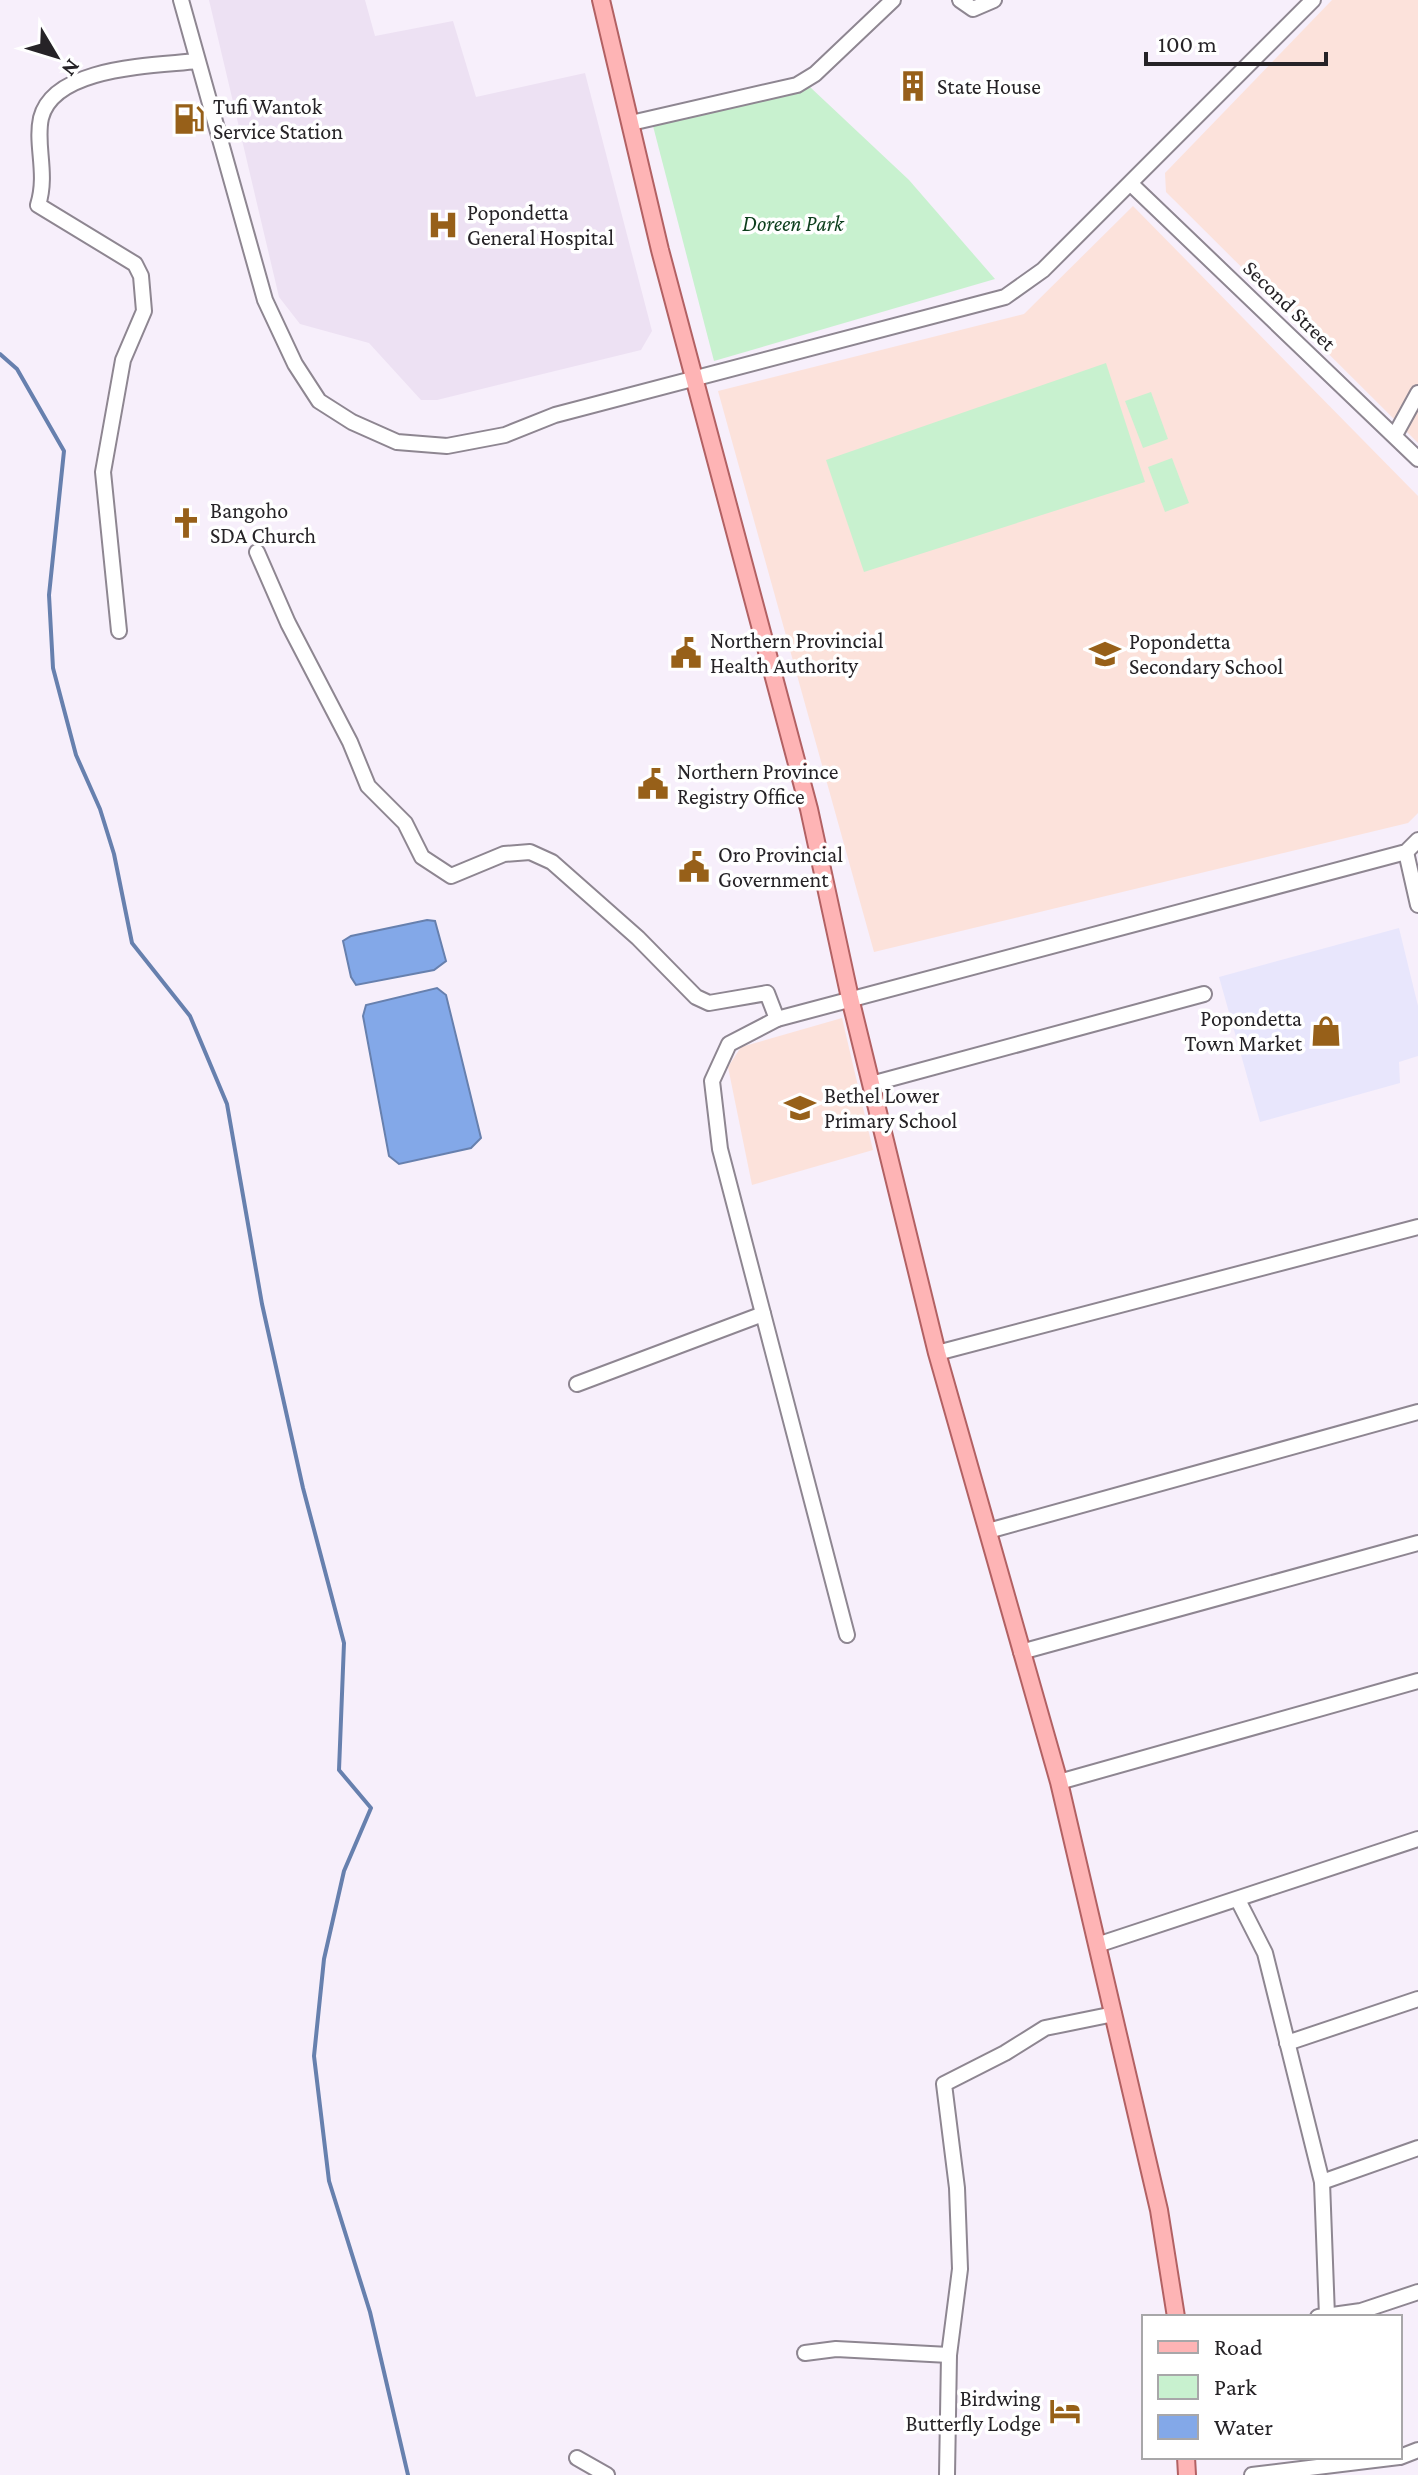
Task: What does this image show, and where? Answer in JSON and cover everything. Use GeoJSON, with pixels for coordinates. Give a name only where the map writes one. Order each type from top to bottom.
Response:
{"type":"FeatureCollection","features":[{"type":"Feature","properties":{"kind":"main road"},"geometry":{"type":"LineString","coordinates":[[601,0],[660,250],[809,809],[850,998],[937,1353],[1059,1782],[1159,2210],[1176,2315]]}},
{"type":"Feature","properties":{"kind":"street"},"geometry":{"type":"LineString","coordinates":[[181,0],[265,300],[295,364],[319,401],[352,422],[397,442],[447,446],[505,435],[555,415],[1005,297],[1043,270],[1313,0]]}},
{"type":"Feature","properties":{"kind":"street"},"geometry":{"type":"LineString","coordinates":[[631,123],[797,85],[815,74],[893,0]]}},
{"type":"Feature","properties":{"kind":"street"},"geometry":{"type":"LineString","coordinates":[[960,0],[973,9],[994,0]]}},
{"type":"Feature","properties":{"kind":"street"},"geometry":{"type":"LineString","coordinates":[[119,631],[103,472],[123,360],[144,311],[141,276],[135,264],[38,205],[44,180],[41,121],[45,107],[67,85],[102,73],[197,61]]}},
{"type":"Feature","properties":{"kind":"street","name":"Second Street"},"geometry":{"type":"LineString","coordinates":[[1131,184],[1418,459]]}},
{"type":"Feature","properties":{"kind":"street"},"geometry":{"type":"LineString","coordinates":[[1395,435],[1418,393]]}},
{"type":"Feature","properties":{"kind":"street"},"geometry":{"type":"LineString","coordinates":[[257,552],[288,623],[350,742],[368,786],[405,823],[422,857],[451,876],[504,854],[530,852],[552,862],[638,938],[696,997],[709,1003],[767,993],[777,1019]]}},
{"type":"Feature","properties":{"kind":"street"},"geometry":{"type":"LineString","coordinates":[[847,1635],[720,1149],[712,1081],[729,1044],[777,1019],[1406,852],[1418,840]]}},
{"type":"Feature","properties":{"kind":"street"},"geometry":{"type":"LineString","coordinates":[[1406,852],[1418,905]]}},
{"type":"Feature","properties":{"kind":"street"},"geometry":{"type":"LineString","coordinates":[[871,1084],[1204,994]]}},
{"type":"Feature","properties":{"kind":"street"},"geometry":{"type":"LineString","coordinates":[[937,1353],[1418,1227]]}},
{"type":"Feature","properties":{"kind":"street"},"geometry":{"type":"LineString","coordinates":[[577,1384],[763,1314]]}},
{"type":"Feature","properties":{"kind":"street"},"geometry":{"type":"LineString","coordinates":[[988,1531],[1418,1412]]}},
{"type":"Feature","properties":{"kind":"street"},"geometry":{"type":"LineString","coordinates":[[1021,1652],[1418,1543]]}},
{"type":"Feature","properties":{"kind":"street"},"geometry":{"type":"LineString","coordinates":[[1059,1782],[1418,1681]]}},
{"type":"Feature","properties":{"kind":"street"},"geometry":{"type":"LineString","coordinates":[[1097,1945],[1418,1839]]}},
{"type":"Feature","properties":{"kind":"street"},"geometry":{"type":"LineString","coordinates":[[1238,1900],[1265,1953],[1322,2182],[1322,2315]]}},
{"type":"Feature","properties":{"kind":"street"},"geometry":{"type":"LineString","coordinates":[[1287,2043],[1418,1999]]}},
{"type":"Feature","properties":{"kind":"street"},"geometry":{"type":"LineString","coordinates":[[947,2475],[949,2355],[960,2269],[957,2188],[944,2084],[1005,2053],[1045,2028],[1114,2014]]}},
{"type":"Feature","properties":{"kind":"street"},"geometry":{"type":"LineString","coordinates":[[1322,2182],[1418,2148]]}},
{"type":"Feature","properties":{"kind":"street"},"geometry":{"type":"LineString","coordinates":[[1330,2315],[1361,2311],[1418,2292]]}},
{"type":"Feature","properties":{"kind":"street"},"geometry":{"type":"LineString","coordinates":[[805,2353],[836,2349],[949,2355]]}},
{"type":"Feature","properties":{"kind":"street"},"geometry":{"type":"LineString","coordinates":[[577,2458],[607,2475]]}},
{"type":"Feature","properties":{"kind":"street"},"geometry":{"type":"LineString","coordinates":[[1252,2475],[1396,2462]]}},
{"type":"Feature","properties":{"kind":"street"},"geometry":{"type":"LineString","coordinates":[[1187,2475],[1196,2475]]}},
{"type":"Feature","properties":{"kind":"shaded area","name":"Popondetta General Hospital"},"geometry":{"type":"Polygon","coordinates":[[[209,0],[365,0],[375,36],[453,21],[476,97],[585,73],[652,331],[641,350],[437,400],[421,400],[369,343],[300,324],[279,297],[209,0]]]}},
{"type":"Feature","properties":{"kind":"shaded area"},"geometry":{"type":"Polygon","coordinates":[[[1332,0],[1418,0],[1418,443],[1166,192],[1165,173],[1332,0]]]}},
{"type":"Feature","properties":{"kind":"shaded area","name":"Popondetta Secondary School"},"geometry":{"type":"Polygon","coordinates":[[[1133,206],[1418,496],[1418,813],[1408,823],[874,952],[718,391],[1024,314],[1133,206]]]}},
{"type":"Feature","properties":{"kind":"shaded area","name":"Popondetta Town Market"},"geometry":{"type":"Polygon","coordinates":[[[1399,928],[1418,1006],[1418,1056],[1399,1062],[1400,1083],[1260,1122],[1219,977],[1399,928]]]}},
{"type":"Feature","properties":{"kind":"shaded area","name":"Bethel Lower Primary School"},"geometry":{"type":"Polygon","coordinates":[[[842,1018],[873,1150],[752,1185],[728,1067],[741,1047],[842,1018]]]}},
{"type":"Feature","properties":{"kind":"green space","name":"Doreen Park"},"geometry":{"type":"Polygon","coordinates":[[[810,87],[909,180],[995,279],[714,361],[653,126],[810,87]]]}},
{"type":"Feature","properties":{"kind":"green space"},"geometry":{"type":"Polygon","coordinates":[[[1106,363],[1145,482],[864,572],[826,460],[1106,363]]]}},
{"type":"Feature","properties":{"kind":"green space"},"geometry":{"type":"Polygon","coordinates":[[[1151,392],[1168,439],[1143,448],[1125,401],[1151,392]]]}},
{"type":"Feature","properties":{"kind":"green space"},"geometry":{"type":"Polygon","coordinates":[[[1172,458],[1189,503],[1165,512],[1148,467],[1172,458]]]}},
{"type":"Feature","properties":{"kind":"water"},"geometry":{"type":"Polygon","coordinates":[[[435,921],[446,961],[434,970],[356,985],[351,977],[343,941],[351,936],[435,921]]]}},
{"type":"Feature","properties":{"kind":"water"},"geometry":{"type":"Polygon","coordinates":[[[437,988],[446,995],[481,1138],[471,1148],[399,1164],[389,1156],[363,1016],[366,1005],[437,988]]]}},
{"type":"Feature","properties":{"kind":"waterway"},"geometry":{"type":"LineString","coordinates":[[0,354],[17,369],[64,451],[49,595],[53,668],[76,755],[100,809],[114,854],[132,943],[190,1016],[227,1104],[262,1304],[303,1488],[344,1643],[339,1770],[371,1808],[344,1871],[324,1959],[314,2056],[329,2181],[370,2312],[408,2475]]}},
{"type":"Feature","properties":{"kind":"place","name":"State House"},"geometry":{"type":"Point","coordinates":[913,86]}},
{"type":"Feature","properties":{"kind":"place","name":"Tufi Wantok Service Station"},"geometry":{"type":"Point","coordinates":[189,119]}},
{"type":"Feature","properties":{"kind":"place","name":"Popondetta General Hospital"},"geometry":{"type":"Point","coordinates":[443,225]}},
{"type":"Feature","properties":{"kind":"place","name":"Bangoho SDA Church"},"geometry":{"type":"Point","coordinates":[186,523]}},
{"type":"Feature","properties":{"kind":"place","name":"Northern Provincial Health Authority"},"geometry":{"type":"Point","coordinates":[686,653]}},
{"type":"Feature","properties":{"kind":"place","name":"Popondetta Secondary School"},"geometry":{"type":"Point","coordinates":[1105,654]}},
{"type":"Feature","properties":{"kind":"place","name":"Northern Province Registry Office"},"geometry":{"type":"Point","coordinates":[653,784]}},
{"type":"Feature","properties":{"kind":"place","name":"Oro Provincial Government"},"geometry":{"type":"Point","coordinates":[694,867]}},
{"type":"Feature","properties":{"kind":"place","name":"Popondetta Town Market"},"geometry":{"type":"Point","coordinates":[1326,1031]}},
{"type":"Feature","properties":{"kind":"place","name":"Bethel Lower Primary School"},"geometry":{"type":"Point","coordinates":[800,1108]}},
{"type":"Feature","properties":{"kind":"place","name":"Birdwing Butterfly Lodge"},"geometry":{"type":"Point","coordinates":[1065,2411]}}]}
